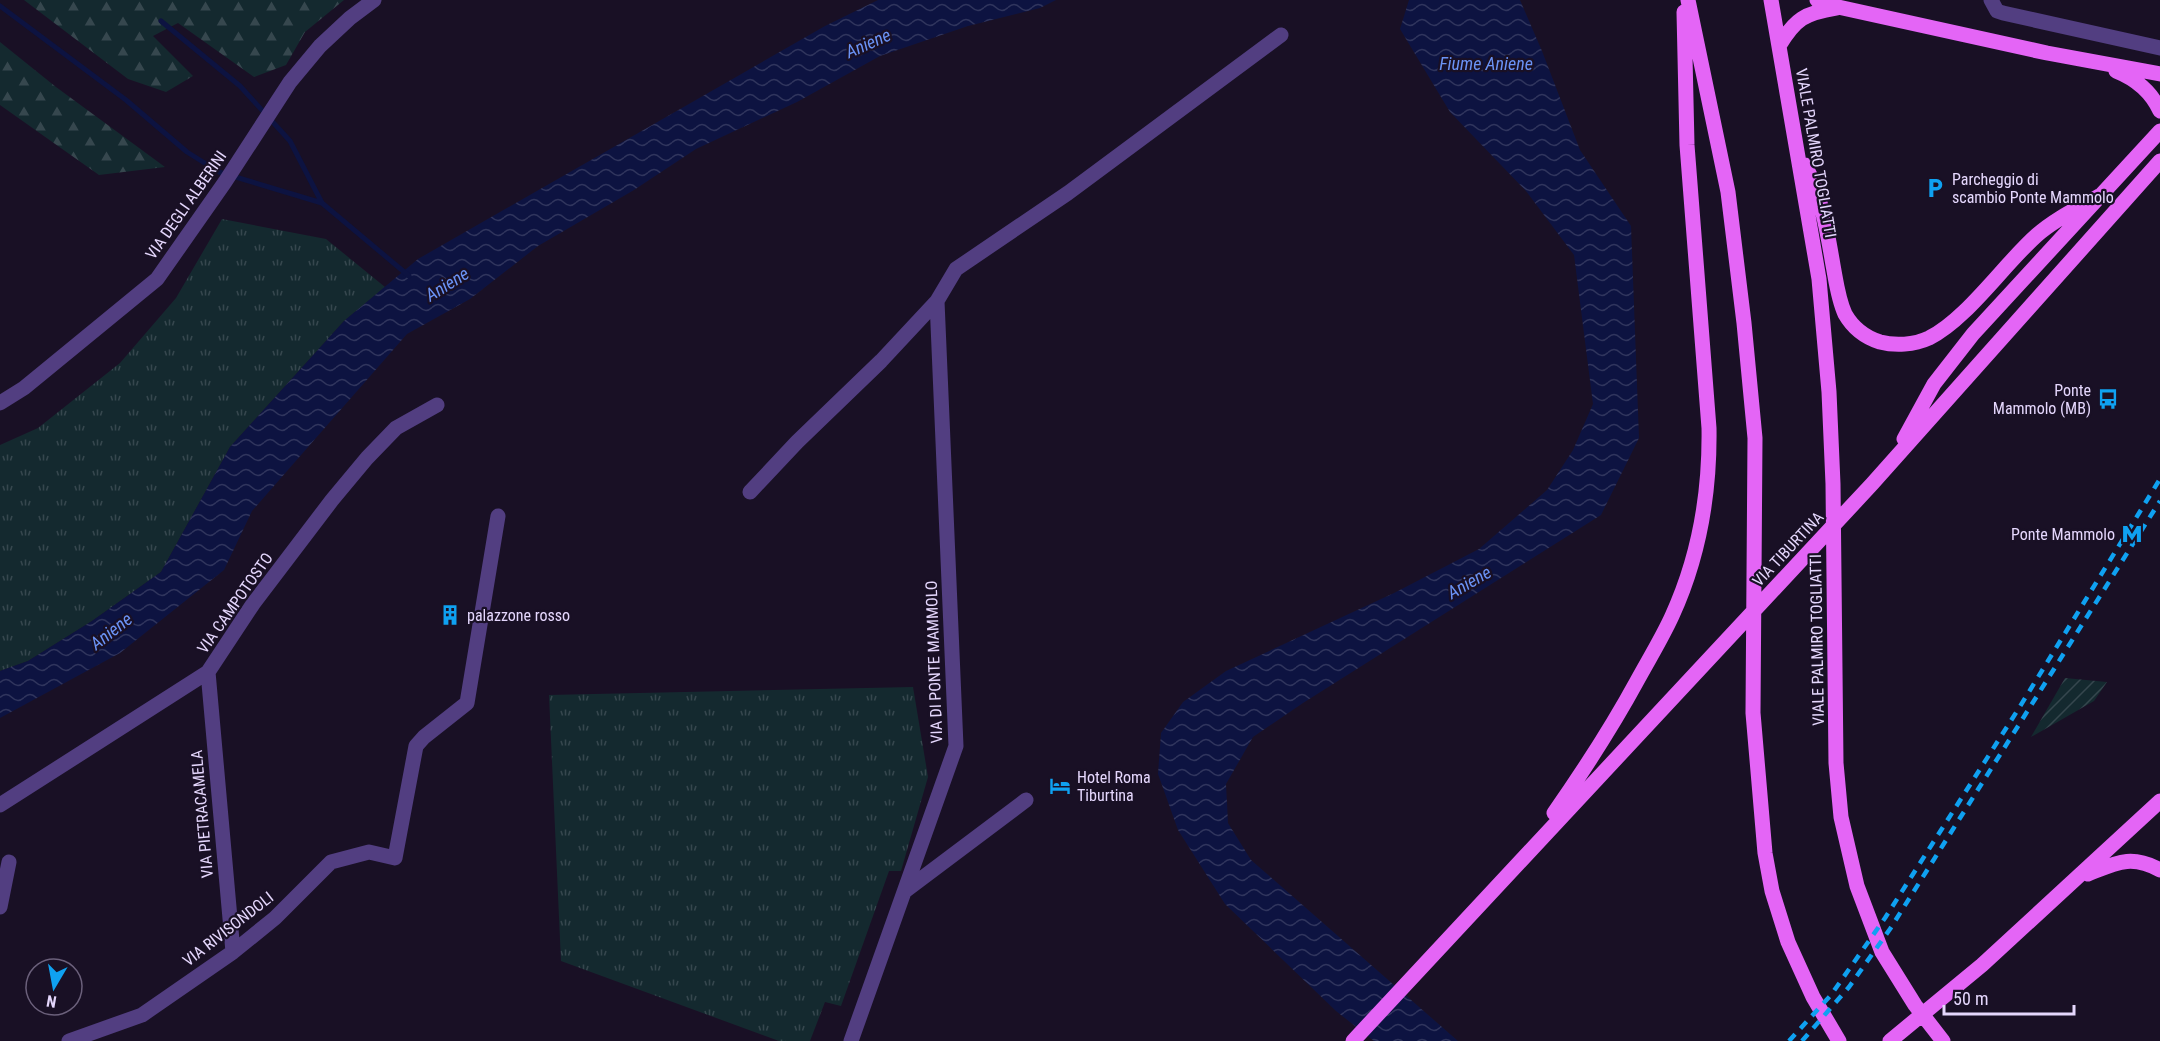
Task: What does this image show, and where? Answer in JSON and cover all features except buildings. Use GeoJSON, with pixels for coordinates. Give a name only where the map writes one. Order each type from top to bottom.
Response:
{"type":"FeatureCollection","features":[{"type":"Feature","properties":{"kind":"main road"},"geometry":{"type":"LineString","coordinates":[[1516,867],[1592,758],[1657,646],[1683,588],[1702,518],[1709,466],[1709,428],[1687,145],[1686,0]]}},
{"type":"Feature","properties":{"kind":"main road"},"geometry":{"type":"LineString","coordinates":[[1686,0],[1728,192],[1755,438],[1753,714],[1765,854],[1772,891],[1788,942],[1813,997],[1839,1041]]}},
{"type":"Feature","properties":{"kind":"main road","name":"VIALE PALMIRO TOGLIATTI"},"geometry":{"type":"LineString","coordinates":[[1771,0],[1819,279],[1829,392],[1833,484],[1836,763],[1841,818],[1857,886],[1882,952],[1915,1005],[1943,1041]]}},
{"type":"Feature","properties":{"kind":"main road"},"geometry":{"type":"LineString","coordinates":[[1818,0],[1839,7],[2088,61],[2160,74]]}},
{"type":"Feature","properties":{"kind":"main road"},"geometry":{"type":"LineString","coordinates":[[1779,46],[1789,30],[1801,18],[1817,11],[1839,7]]}},
{"type":"Feature","properties":{"kind":"main road"},"geometry":{"type":"LineString","coordinates":[[2088,61],[2138,82],[2150,94],[2160,111]]}},
{"type":"Feature","properties":{"kind":"main road"},"geometry":{"type":"LineString","coordinates":[[1891,463],[1934,384],[1973,334],[2160,131]]}},
{"type":"Feature","properties":{"kind":"main road"},"geometry":{"type":"LineString","coordinates":[[2147,175],[2160,150]]}},
{"type":"Feature","properties":{"kind":"main road"},"geometry":{"type":"LineString","coordinates":[[1798,155],[1812,178],[1822,204],[1841,304],[1854,326],[1866,336],[1896,344],[1911,344],[1927,339],[1951,322],[2047,226],[2099,196]]}},
{"type":"Feature","properties":{"kind":"main road","name":"VIA TIBURTINA"},"geometry":{"type":"LineString","coordinates":[[1353,1041],[1891,463],[2160,161]]}},
{"type":"Feature","properties":{"kind":"main road"},"geometry":{"type":"LineString","coordinates":[[1890,1041],[1940,1001],[2021,929],[2160,801]]}},
{"type":"Feature","properties":{"kind":"main road"},"geometry":{"type":"LineString","coordinates":[[2077,879],[2123,861],[2141,861],[2160,870]]}},
{"type":"Feature","properties":{"kind":"street","name":"VIA DEGLI ALBERINI"},"geometry":{"type":"LineString","coordinates":[[0,403],[24,388],[157,279],[225,182],[290,82],[328,39],[374,0]]}},
{"type":"Feature","properties":{"kind":"street"},"geometry":{"type":"LineString","coordinates":[[1991,0],[1994,7],[2003,13],[2160,48]]}},
{"type":"Feature","properties":{"kind":"street"},"geometry":{"type":"LineString","coordinates":[[750,492],[797,442],[881,361],[937,301],[956,269],[1068,193],[1281,35]]}},
{"type":"Feature","properties":{"kind":"street","name":"VIA DI PONTE MAMMOLO"},"geometry":{"type":"LineString","coordinates":[[851,1041],[956,746],[937,301]]}},
{"type":"Feature","properties":{"kind":"street","name":"VIA CAMPOTOSTO"},"geometry":{"type":"LineString","coordinates":[[0,806],[208,672],[254,604],[332,500],[367,458],[396,428],[437,405]]}},
{"type":"Feature","properties":{"kind":"street","name":"VIA RIVISONDOLI"},"geometry":{"type":"LineString","coordinates":[[69,1041],[142,1015],[232,952],[275,918],[331,862],[369,852],[395,858],[416,746],[423,737],[467,704],[498,516]]}},
{"type":"Feature","properties":{"kind":"street","name":"VIA PIETRACAMELA"},"geometry":{"type":"LineString","coordinates":[[208,672],[232,952]]}},
{"type":"Feature","properties":{"kind":"street"},"geometry":{"type":"LineString","coordinates":[[905,891],[1026,800]]}},
{"type":"Feature","properties":{"kind":"street"},"geometry":{"type":"LineString","coordinates":[[0,907],[9,862]]}},
{"type":"Feature","properties":{"kind":"green space"},"geometry":{"type":"Polygon","coordinates":[[[24,0],[344,0],[305,32],[286,65],[254,77],[178,23],[153,36],[193,76],[166,92],[128,79],[24,0]]]}},
{"type":"Feature","properties":{"kind":"green space"},"geometry":{"type":"Polygon","coordinates":[[[0,42],[56,87],[165,167],[99,175],[0,105],[0,42]]]}},
{"type":"Feature","properties":{"kind":"green space"},"geometry":{"type":"Polygon","coordinates":[[[222,219],[326,239],[385,287],[344,321],[230,447],[161,572],[92,621],[28,661],[0,671],[0,445],[38,428],[120,363],[176,298],[222,219]]]}},
{"type":"Feature","properties":{"kind":"green space"},"geometry":{"type":"Polygon","coordinates":[[[2065,678],[2107,682],[2094,701],[2031,737],[2065,678]]]}},
{"type":"Feature","properties":{"kind":"green space"},"geometry":{"type":"Polygon","coordinates":[[[913,687],[928,777],[901,871],[889,871],[841,1006],[825,1002],[810,1041],[779,1041],[561,961],[549,695],[913,687]]]}},
{"type":"Feature","properties":{"kind":"water","name":"Aniene"},"geometry":{"type":"Polygon","coordinates":[[[878,0],[1056,0],[1040,8],[968,26],[880,56],[797,102],[696,149],[634,190],[538,246],[470,299],[407,334],[252,511],[224,570],[120,653],[0,718],[0,671],[28,661],[92,621],[161,572],[230,447],[344,321],[418,259],[825,26],[878,0]]]}},
{"type":"Feature","properties":{"kind":"water","name":"Fiume Aniene"},"geometry":{"type":"Polygon","coordinates":[[[1409,0],[1520,0],[1580,150],[1631,226],[1639,438],[1601,515],[1253,737],[1226,784],[1228,823],[1251,860],[1458,1041],[1374,1041],[1336,1011],[1225,904],[1178,830],[1158,774],[1161,733],[1183,702],[1226,671],[1394,593],[1479,549],[1547,490],[1573,450],[1593,404],[1574,255],[1526,191],[1450,112],[1400,29],[1409,0]]]}},
{"type":"Feature","properties":{"kind":"waterway"},"geometry":{"type":"LineString","coordinates":[[0,6],[126,100],[187,152],[219,172],[322,203],[409,276]]}},
{"type":"Feature","properties":{"kind":"waterway"},"geometry":{"type":"LineString","coordinates":[[161,21],[240,86],[290,141],[322,203]]}},
{"type":"Feature","properties":{"kind":"railway"},"geometry":{"type":"LineString","coordinates":[[1789,1041],[1831,995],[1885,918],[2019,708],[2160,479]]}},
{"type":"Feature","properties":{"kind":"railway"},"geometry":{"type":"LineString","coordinates":[[1802,1041],[1849,987],[1890,929],[2160,501]]}},
{"type":"Feature","properties":{"kind":"place","name":"Parcheggio di scambio Ponte Mammolo"},"geometry":{"type":"Point","coordinates":[1935,188]}},
{"type":"Feature","properties":{"kind":"place","name":"Ponte Mammolo (MB)"},"geometry":{"type":"Point","coordinates":[2108,399]}},
{"type":"Feature","properties":{"kind":"place","name":"Ponte Mammolo"},"geometry":{"type":"Point","coordinates":[2132,534]}},
{"type":"Feature","properties":{"kind":"place","name":"palazzone rosso"},"geometry":{"type":"Point","coordinates":[450,615]}},
{"type":"Feature","properties":{"kind":"place","name":"Hotel Roma Tiburtina"},"geometry":{"type":"Point","coordinates":[1060,786]}}]}
